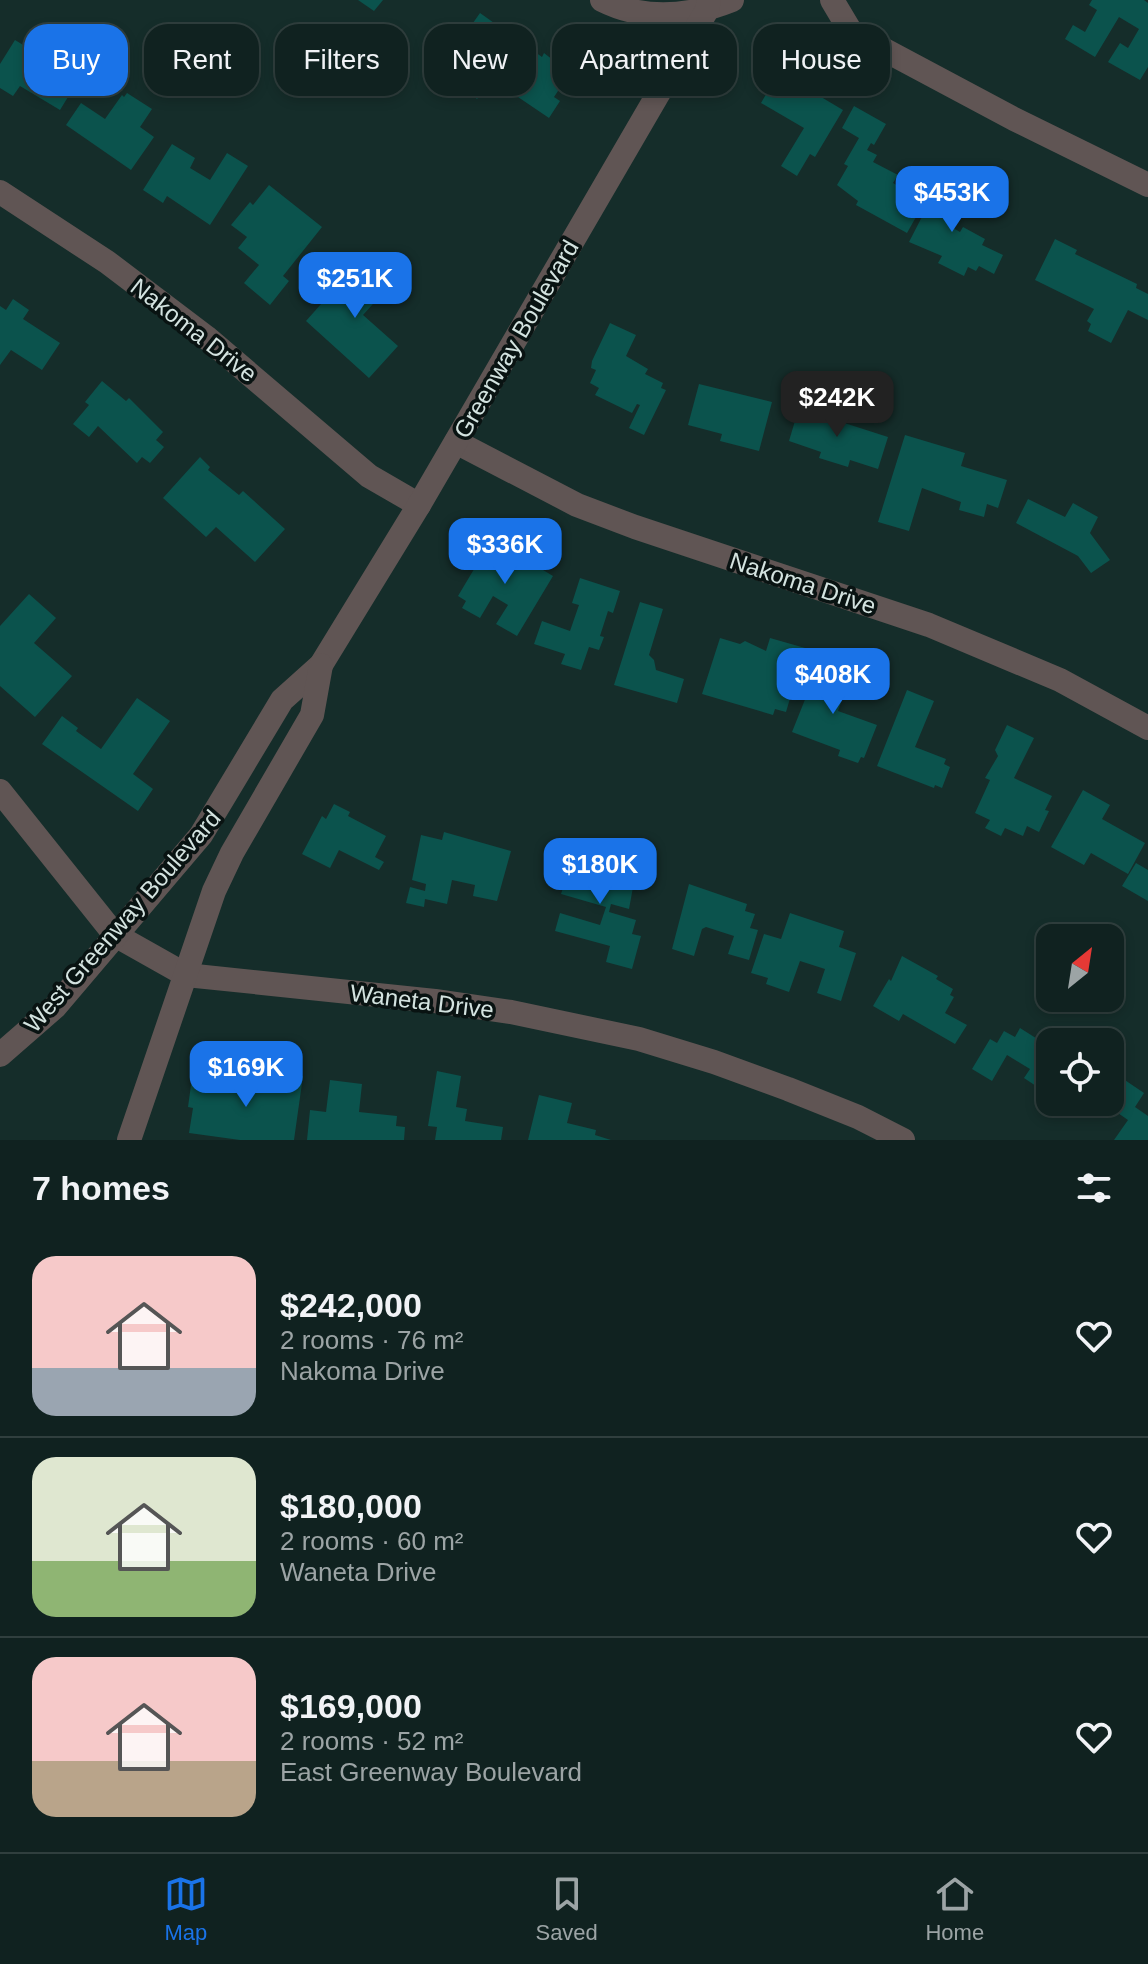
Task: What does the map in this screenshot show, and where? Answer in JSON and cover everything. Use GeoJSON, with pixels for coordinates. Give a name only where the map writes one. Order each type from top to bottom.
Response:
{"type":"FeatureCollection","features":[{"type":"Feature","properties":{"kind":"street"},"geometry":{"type":"LineString","coordinates":[[602,0],[624,9],[655,15],[732,0]]}},
{"type":"Feature","properties":{"kind":"street"},"geometry":{"type":"LineString","coordinates":[[826,1],[851,32],[1014,119],[1148,185]]}},
{"type":"Feature","properties":{"kind":"street","name":"Greenway Boulevard"},"geometry":{"type":"LineString","coordinates":[[321,665],[456,442],[708,5]]}},
{"type":"Feature","properties":{"kind":"street","name":"Nakoma Drive"},"geometry":{"type":"LineString","coordinates":[[0,192],[119,272],[206,337],[369,476],[419,505]]}},
{"type":"Feature","properties":{"kind":"street","name":"Nakoma Drive"},"geometry":{"type":"LineString","coordinates":[[456,442],[577,505],[929,625],[1060,680],[1148,728]]}},
{"type":"Feature","properties":{"kind":"street"},"geometry":{"type":"LineString","coordinates":[[129,1140],[214,891],[232,853],[312,715],[321,665]]}},
{"type":"Feature","properties":{"kind":"street","name":"West Greenway Boulevard"},"geometry":{"type":"LineString","coordinates":[[0,1055],[55,1007],[201,835],[282,700],[321,665]]}},
{"type":"Feature","properties":{"kind":"street","name":"Waneta Drive"},"geometry":{"type":"LineString","coordinates":[[0,791],[115,935],[186,975],[435,1001],[541,1018],[639,1039],[788,1089],[858,1117],[903,1140]]}},
{"type":"Feature","properties":{"kind":"building"},"geometry":{"type":"Polygon","coordinates":[[[358,0],[383,0],[374,11],[358,0]]]}},
{"type":"Feature","properties":{"kind":"building"},"geometry":{"type":"Polygon","coordinates":[[[1092,0],[1144,0],[1148,3],[1148,67],[1140,80],[1108,62],[1120,43],[1128,48],[1139,29],[1119,17],[1095,57],[1065,39],[1073,25],[1085,32],[1097,10],[1089,5],[1092,0]]]}},
{"type":"Feature","properties":{"kind":"building"},"geometry":{"type":"Polygon","coordinates":[[[480,13],[496,24],[472,24],[480,13]]]}},
{"type":"Feature","properties":{"kind":"building"},"geometry":{"type":"Polygon","coordinates":[[[15,40],[24,45],[24,88],[20,86],[13,96],[0,88],[0,64],[15,40]]]}},
{"type":"Feature","properties":{"kind":"building"},"geometry":{"type":"Polygon","coordinates":[[[536,53],[542,57],[544,53],[552,59],[552,96],[560,101],[549,118],[517,96],[536,96],[536,53]]]}},
{"type":"Feature","properties":{"kind":"building"},"geometry":{"type":"Polygon","coordinates":[[[128,94],[152,109],[140,127],[154,137],[131,170],[66,125],[81,103],[105,119],[121,96],[128,94]]]}},
{"type":"Feature","properties":{"kind":"building"},"geometry":{"type":"Polygon","coordinates":[[[37,96],[69,96],[60,110],[37,96]]]}},
{"type":"Feature","properties":{"kind":"building"},"geometry":{"type":"Polygon","coordinates":[[[765,96],[819,96],[843,110],[815,157],[810,154],[797,176],[781,166],[804,128],[761,103],[765,96]]]}},
{"type":"Feature","properties":{"kind":"building"},"geometry":{"type":"Polygon","coordinates":[[[854,106],[886,124],[874,145],[871,143],[867,150],[877,155],[873,162],[898,175],[893,183],[925,201],[907,233],[856,205],[858,201],[837,185],[848,166],[844,164],[859,138],[842,128],[854,106]]]}},
{"type":"Feature","properties":{"kind":"building"},"geometry":{"type":"Polygon","coordinates":[[[172,144],[195,158],[190,168],[210,180],[227,153],[248,166],[210,225],[167,196],[163,203],[143,190],[172,144]]]}},
{"type":"Feature","properties":{"kind":"building"},"geometry":{"type":"Polygon","coordinates":[[[942,178],[966,190],[948,225],[960,232],[963,227],[985,239],[982,245],[1003,255],[994,274],[979,266],[976,271],[968,267],[964,276],[938,263],[942,256],[909,242],[942,178]]]}},
{"type":"Feature","properties":{"kind":"building"},"geometry":{"type":"Polygon","coordinates":[[[269,185],[322,227],[283,276],[289,281],[270,305],[244,283],[259,265],[238,248],[247,237],[231,225],[269,185]]]}},
{"type":"Feature","properties":{"kind":"building"},"geometry":{"type":"Polygon","coordinates":[[[1055,239],[1077,250],[1075,254],[1137,284],[1136,288],[1148,294],[1148,320],[1128,310],[1111,343],[1088,331],[1091,324],[1087,321],[1094,309],[1035,280],[1055,239]]]}},
{"type":"Feature","properties":{"kind":"building"},"geometry":{"type":"Polygon","coordinates":[[[361,259],[390,285],[363,315],[398,346],[369,378],[306,321],[361,259]]]}},
{"type":"Feature","properties":{"kind":"building"},"geometry":{"type":"Polygon","coordinates":[[[13,299],[29,310],[23,319],[60,343],[42,370],[11,350],[0,365],[0,306],[6,310],[13,299]]]}},
{"type":"Feature","properties":{"kind":"building"},"geometry":{"type":"Polygon","coordinates":[[[610,323],[636,335],[626,356],[648,369],[645,374],[663,383],[661,388],[666,390],[644,435],[629,428],[640,405],[637,404],[632,413],[595,395],[599,388],[590,383],[596,370],[591,368],[592,361],[610,323]]]}},
{"type":"Feature","properties":{"kind":"building"},"geometry":{"type":"Polygon","coordinates":[[[102,381],[126,401],[129,398],[163,432],[156,440],[164,447],[150,463],[142,457],[137,463],[98,426],[89,437],[73,424],[89,405],[85,402],[102,381]]]}},
{"type":"Feature","properties":{"kind":"building"},"geometry":{"type":"Polygon","coordinates":[[[699,384],[772,402],[759,451],[720,441],[722,434],[688,425],[699,384]]]}},
{"type":"Feature","properties":{"kind":"building"},"geometry":{"type":"Polygon","coordinates":[[[800,404],[833,415],[832,419],[888,437],[878,469],[850,460],[848,467],[819,458],[821,452],[789,441],[800,404]]]}},
{"type":"Feature","properties":{"kind":"building"},"geometry":{"type":"Polygon","coordinates":[[[905,435],[965,453],[961,466],[1007,480],[998,508],[987,504],[984,517],[959,510],[961,502],[922,488],[909,531],[878,522],[905,435]]]}},
{"type":"Feature","properties":{"kind":"building"},"geometry":{"type":"Polygon","coordinates":[[[200,457],[210,467],[208,470],[239,495],[243,491],[285,529],[255,562],[216,527],[206,537],[163,498],[200,457]]]}},
{"type":"Feature","properties":{"kind":"building"},"geometry":{"type":"Polygon","coordinates":[[[1028,499],[1065,517],[1073,503],[1098,517],[1090,533],[1110,560],[1091,573],[1078,556],[1016,523],[1028,499]]]}},
{"type":"Feature","properties":{"kind":"building"},"geometry":{"type":"Polygon","coordinates":[[[492,539],[553,576],[517,636],[496,624],[508,605],[493,596],[480,618],[462,608],[466,601],[458,596],[492,539]]]}},
{"type":"Feature","properties":{"kind":"building"},"geometry":{"type":"Polygon","coordinates":[[[580,578],[620,591],[613,613],[608,611],[599,650],[589,647],[581,670],[561,664],[565,654],[534,644],[542,621],[570,631],[579,605],[572,603],[580,578]]]}},
{"type":"Feature","properties":{"kind":"building"},"geometry":{"type":"Polygon","coordinates":[[[29,594],[56,618],[34,643],[72,676],[35,717],[0,686],[0,626],[29,594]]]}},
{"type":"Feature","properties":{"kind":"building"},"geometry":{"type":"Polygon","coordinates":[[[640,602],[663,609],[649,655],[654,660],[656,670],[684,679],[677,703],[614,685],[640,602]]]}},
{"type":"Feature","properties":{"kind":"building"},"geometry":{"type":"Polygon","coordinates":[[[720,638],[740,644],[745,641],[766,651],[770,638],[805,648],[786,712],[775,709],[773,715],[702,694],[720,638]]]}},
{"type":"Feature","properties":{"kind":"building"},"geometry":{"type":"Polygon","coordinates":[[[820,662],[851,674],[838,711],[877,725],[864,758],[861,757],[858,763],[838,756],[840,750],[792,732],[820,662]]]}},
{"type":"Feature","properties":{"kind":"building"},"geometry":{"type":"Polygon","coordinates":[[[907,690],[934,701],[915,747],[946,759],[944,764],[950,767],[942,788],[935,785],[934,788],[877,766],[907,690]]]}},
{"type":"Feature","properties":{"kind":"building"},"geometry":{"type":"Polygon","coordinates":[[[137,698],[170,721],[133,774],[153,789],[138,811],[42,744],[62,716],[78,728],[76,731],[101,749],[137,698]]]}},
{"type":"Feature","properties":{"kind":"building"},"geometry":{"type":"Polygon","coordinates":[[[1007,725],[1034,738],[1014,778],[1052,796],[1039,832],[1027,826],[1023,836],[1005,828],[1001,836],[985,828],[990,820],[975,813],[990,780],[985,778],[998,756],[995,750],[1007,725]]]}},
{"type":"Feature","properties":{"kind":"building"},"geometry":{"type":"Polygon","coordinates":[[[1083,790],[1110,805],[1102,819],[1145,843],[1128,874],[1091,853],[1084,865],[1051,847],[1083,790]]]}},
{"type":"Feature","properties":{"kind":"building"},"geometry":{"type":"Polygon","coordinates":[[[334,804],[350,812],[348,816],[386,836],[375,857],[384,862],[379,870],[339,850],[330,868],[302,854],[322,816],[326,819],[334,804]]]}},
{"type":"Feature","properties":{"kind":"building"},"geometry":{"type":"Polygon","coordinates":[[[444,832],[511,851],[497,901],[473,896],[475,885],[452,880],[447,904],[425,899],[424,907],[406,903],[410,887],[425,891],[426,884],[412,880],[421,835],[442,840],[444,832]]]}},
{"type":"Feature","properties":{"kind":"building"},"geometry":{"type":"Polygon","coordinates":[[[557,856],[593,866],[595,859],[636,871],[629,909],[611,904],[609,912],[636,920],[632,934],[641,936],[632,969],[606,962],[610,946],[555,931],[560,913],[600,925],[606,907],[561,894],[563,888],[558,887],[560,882],[550,880],[557,856]]]}},
{"type":"Feature","properties":{"kind":"building"},"geometry":{"type":"Polygon","coordinates":[[[1136,863],[1148,870],[1148,901],[1122,886],[1136,863]]]}},
{"type":"Feature","properties":{"kind":"building"},"geometry":{"type":"Polygon","coordinates":[[[689,884],[747,904],[745,911],[755,914],[750,928],[758,930],[749,960],[728,954],[734,936],[706,927],[702,929],[694,956],[672,949],[689,884]]]}},
{"type":"Feature","properties":{"kind":"building"},"geometry":{"type":"Polygon","coordinates":[[[790,913],[844,931],[839,947],[856,953],[841,1001],[817,993],[825,969],[800,961],[789,992],[766,984],[768,978],[751,973],[764,934],[781,939],[790,913]]]}},
{"type":"Feature","properties":{"kind":"building"},"geometry":{"type":"Polygon","coordinates":[[[902,956],[938,976],[936,979],[953,989],[950,995],[954,997],[945,1013],[967,1025],[955,1044],[903,1014],[899,1021],[873,1006],[889,979],[891,981],[902,956]]]}},
{"type":"Feature","properties":{"kind":"building"},"geometry":{"type":"Polygon","coordinates":[[[1020,1028],[1036,1038],[1036,1086],[1024,1078],[1030,1069],[1007,1055],[992,1081],[972,1069],[990,1039],[997,1043],[1004,1031],[1015,1037],[1020,1028]]]}},
{"type":"Feature","properties":{"kind":"building"},"geometry":{"type":"Polygon","coordinates":[[[437,1071],[461,1076],[456,1107],[467,1109],[465,1121],[503,1127],[501,1140],[435,1140],[437,1127],[428,1126],[437,1071]]]}},
{"type":"Feature","properties":{"kind":"building"},"geometry":{"type":"Polygon","coordinates":[[[286,1073],[303,1076],[294,1140],[240,1140],[189,1133],[193,1108],[188,1107],[192,1078],[265,1089],[267,1078],[285,1081],[286,1073]]]}},
{"type":"Feature","properties":{"kind":"building"},"geometry":{"type":"Polygon","coordinates":[[[1124,1079],[1144,1093],[1135,1107],[1148,1116],[1148,1140],[1114,1140],[1128,1120],[1122,1116],[1124,1079]]]}},
{"type":"Feature","properties":{"kind":"building"},"geometry":{"type":"Polygon","coordinates":[[[330,1080],[362,1084],[359,1112],[397,1116],[396,1126],[405,1127],[404,1140],[307,1140],[310,1110],[326,1112],[330,1080]]]}},
{"type":"Feature","properties":{"kind":"building"},"geometry":{"type":"Polygon","coordinates":[[[539,1095],[572,1103],[567,1123],[596,1130],[595,1135],[611,1140],[528,1140],[539,1095]]]}}]}
